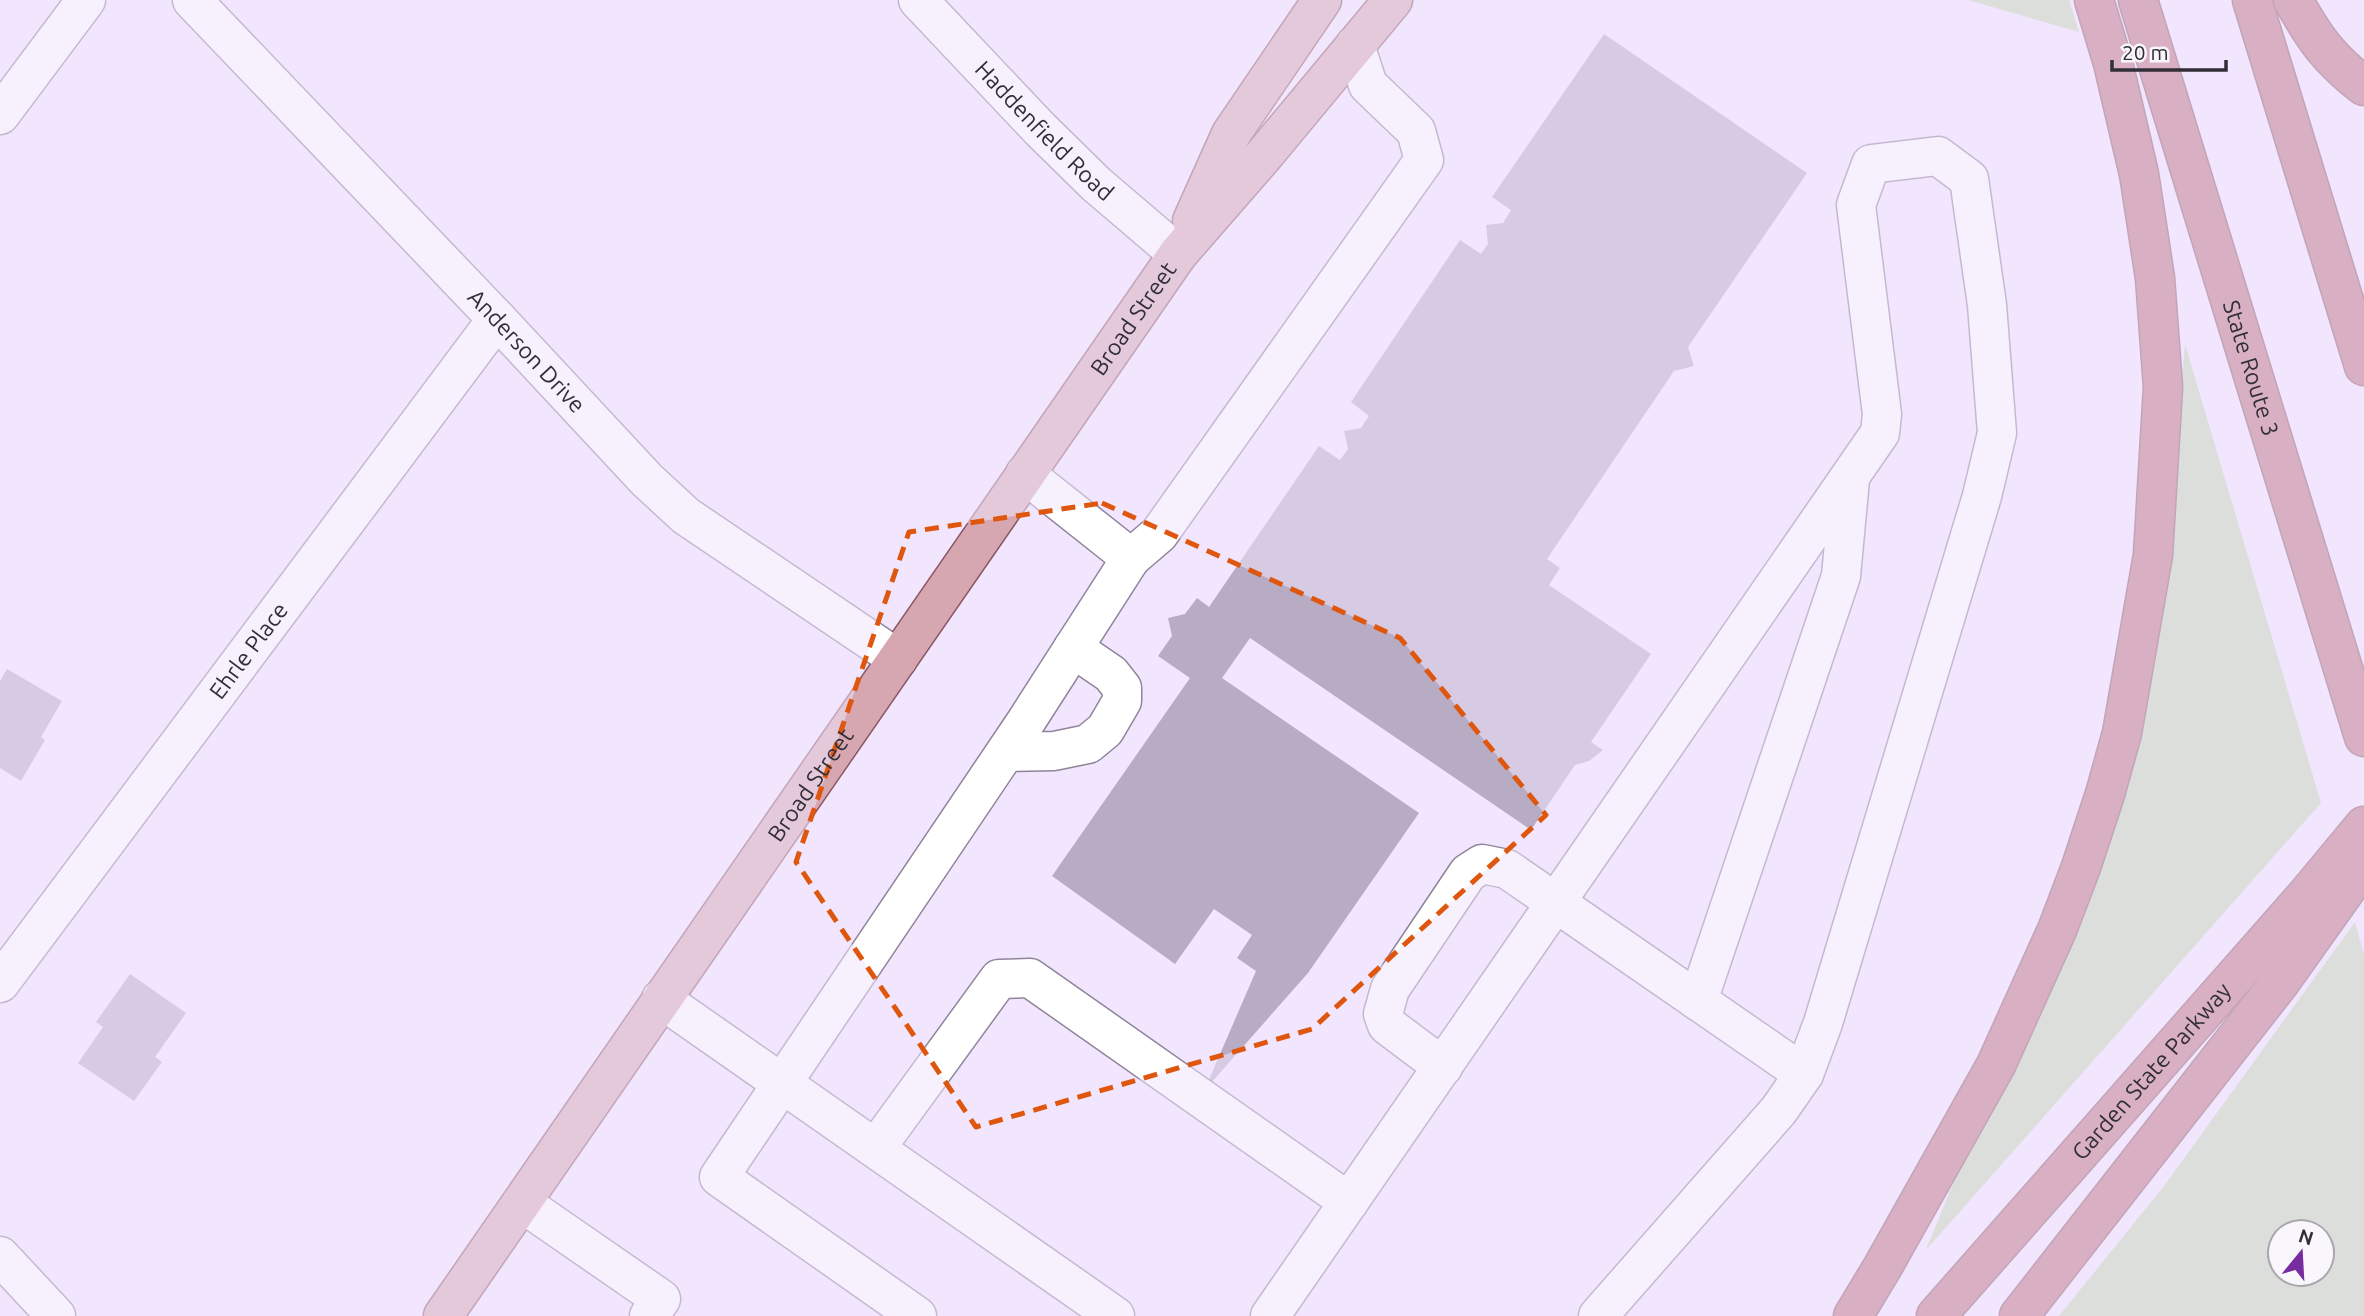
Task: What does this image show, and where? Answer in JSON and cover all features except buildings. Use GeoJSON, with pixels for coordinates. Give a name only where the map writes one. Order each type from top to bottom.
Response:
{"type":"FeatureCollection","features":[{"type":"Feature","properties":{"kind":"highway"},"geometry":{"type":"LineString","coordinates":[[1853,1316],[1996,1065],[2057,930],[2105,794],[2122,733],[2153,555],[2163,387],[2155,278],[2139,174],[2113,63],[2094,0]]}},
{"type":"Feature","properties":{"kind":"highway","name":"State Route 3"},"geometry":{"type":"LineString","coordinates":[[2138,0],[2364,737]]}},
{"type":"Feature","properties":{"kind":"highway"},"geometry":{"type":"LineString","coordinates":[[2252,0],[2364,366]]}},
{"type":"Feature","properties":{"kind":"highway"},"geometry":{"type":"LineString","coordinates":[[2293,0],[2317,42],[2343,70],[2364,86]]}},
{"type":"Feature","properties":{"kind":"highway","name":"Garden State Parkway"},"geometry":{"type":"LineString","coordinates":[[1936,1316],[2305,897],[2364,826]]}},
{"type":"Feature","properties":{"kind":"highway"},"geometry":{"type":"LineString","coordinates":[[2019,1316],[2281,981],[2364,864]]}},
{"type":"Feature","properties":{"kind":"main road","name":"Broad Street"},"geometry":{"type":"LineString","coordinates":[[1178,254],[1231,134],[1322,0]]}},
{"type":"Feature","properties":{"kind":"main road","name":"Broad Street"},"geometry":{"type":"LineString","coordinates":[[443,1316],[1178,254],[1393,0]]}},
{"type":"Feature","properties":{"kind":"street"},"geometry":{"type":"LineString","coordinates":[[0,115],[86,0]]}},
{"type":"Feature","properties":{"kind":"street","name":"Anderson Drive"},"geometry":{"type":"LineString","coordinates":[[192,0],[497,318],[647,480],[686,516],[898,659]]}},
{"type":"Feature","properties":{"kind":"street","name":"Haddenfield Road"},"geometry":{"type":"LineString","coordinates":[[918,0],[1096,184],[1178,254]]}},
{"type":"Feature","properties":{"kind":"street"},"geometry":{"type":"LineString","coordinates":[[917,1316],[719,1177],[1006,752],[1131,558],[1159,534],[1424,160],[1416,131],[1368,85],[1355,46]]}},
{"type":"Feature","properties":{"kind":"street"},"geometry":{"type":"LineString","coordinates":[[1287,1310],[1349,1202],[1880,433],[1882,414],[1856,205],[1871,164],[1938,156],[1969,179],[1987,305],[1997,433],[1982,496],[1823,1023],[1804,1074],[1779,1110],[1598,1316]]}},
{"type":"Feature","properties":{"kind":"street","name":"Ehrle Place"},"geometry":{"type":"LineString","coordinates":[[0,983],[497,318]]}},
{"type":"Feature","properties":{"kind":"street"},"geometry":{"type":"LineString","coordinates":[[1026,474],[1131,558]]}},
{"type":"Feature","properties":{"kind":"street"},"geometry":{"type":"LineString","coordinates":[[1698,1000],[1841,576],[1851,477]]}},
{"type":"Feature","properties":{"kind":"street"},"geometry":{"type":"LineString","coordinates":[[1006,752],[1054,751],[1088,744],[1105,730],[1122,701],[1122,688],[1111,674],[1073,648]]}},
{"type":"Feature","properties":{"kind":"street"},"geometry":{"type":"LineString","coordinates":[[1443,1067],[1387,1025],[1382,1014],[1390,989],[1468,873],[1482,864],[1507,869],[1804,1074]]}},
{"type":"Feature","properties":{"kind":"street"},"geometry":{"type":"LineString","coordinates":[[876,1148],[999,979],[1030,978],[1349,1202]]}},
{"type":"Feature","properties":{"kind":"street"},"geometry":{"type":"LineString","coordinates":[[661,999],[1115,1316]]}},
{"type":"Feature","properties":{"kind":"street"},"geometry":{"type":"LineString","coordinates":[[522,1203],[661,1299],[649,1316]]}},
{"type":"Feature","properties":{"kind":"street"},"geometry":{"type":"LineString","coordinates":[[0,1256],[57,1316]]}},
{"type":"Feature","properties":{"kind":"highlighted area"},"geometry":{"type":"Polygon","coordinates":[[[1102,503],[1400,638],[1546,815],[1312,1029],[976,1127],[796,862],[909,532],[1102,503]]]}},
{"type":"Feature","properties":{"kind":"green space"},"geometry":{"type":"Polygon","coordinates":[[[1968,0],[2069,0],[2079,32],[1968,0]]]}},
{"type":"Feature","properties":{"kind":"green space"},"geometry":{"type":"Polygon","coordinates":[[[2185,344],[2321,803],[1926,1250],[1965,1154],[2023,1047],[2172,489],[2185,344]]]}},
{"type":"Feature","properties":{"kind":"green space"},"geometry":{"type":"Polygon","coordinates":[[[2355,922],[2364,955],[2364,1316],[2059,1316],[2164,1186],[2355,922]]]}}]}
